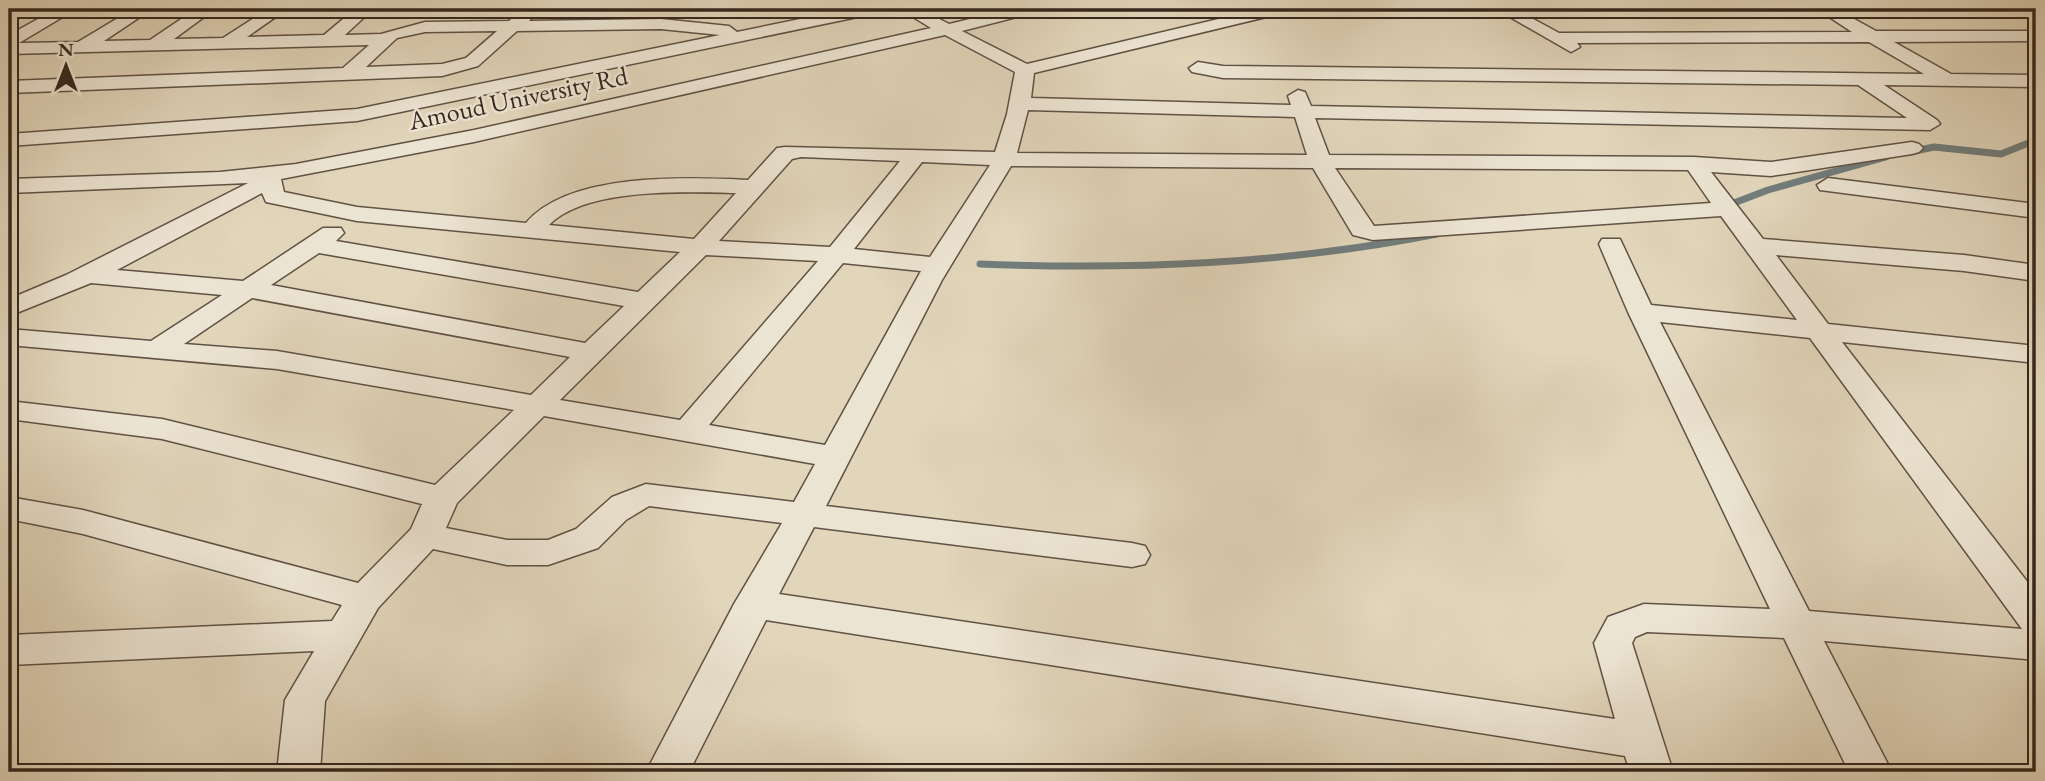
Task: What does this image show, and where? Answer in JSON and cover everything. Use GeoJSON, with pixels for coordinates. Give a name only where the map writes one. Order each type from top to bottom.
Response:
{"type":"FeatureCollection","features":[{"type":"Feature","properties":{"kind":"street"},"geometry":{"type":"LineString","coordinates":[[9,42],[68,9]]}},
{"type":"Feature","properties":{"kind":"street"},"geometry":{"type":"LineString","coordinates":[[11,88],[144,9]]}},
{"type":"Feature","properties":{"kind":"street"},"geometry":{"type":"LineString","coordinates":[[154,45],[207,9]]}},
{"type":"Feature","properties":{"kind":"street"},"geometry":{"type":"LineString","coordinates":[[167,81],[279,9]]}},
{"type":"Feature","properties":{"kind":"street"},"geometry":{"type":"LineString","coordinates":[[328,41],[366,9]]}},
{"type":"Feature","properties":{"kind":"street"},"geometry":{"type":"LineString","coordinates":[[425,27],[448,9]]}},
{"type":"Feature","properties":{"kind":"street"},"geometry":{"type":"LineString","coordinates":[[11,88],[347,75],[454,68],[472,62],[532,9]]}},
{"type":"Feature","properties":{"kind":"street"},"geometry":{"type":"LineString","coordinates":[[583,55],[626,24],[655,9]]}},
{"type":"Feature","properties":{"kind":"street"},"geometry":{"type":"LineString","coordinates":[[9,140],[327,118],[380,111],[583,55],[758,37],[872,9]]}},
{"type":"Feature","properties":{"kind":"street"},"geometry":{"type":"LineString","coordinates":[[908,9],[1025,70],[1281,9]]}},
{"type":"Feature","properties":{"kind":"street","name":"Amoud University Rd"},"geometry":{"type":"LineString","coordinates":[[9,186],[269,178],[794,66],[1031,9]]}},
{"type":"Feature","properties":{"kind":"street"},"geometry":{"type":"LineString","coordinates":[[1504,9],[1626,78],[1676,121],[1705,165],[1726,209],[1823,332],[2036,620]]}},
{"type":"Feature","properties":{"kind":"street"},"geometry":{"type":"LineString","coordinates":[[1825,9],[1948,80]]}},
{"type":"Feature","properties":{"kind":"street"},"geometry":{"type":"LineString","coordinates":[[347,75],[385,39],[399,31],[425,27],[512,25],[626,24],[703,27],[758,37],[794,66]]}},
{"type":"Feature","properties":{"kind":"street"},"geometry":{"type":"LineString","coordinates":[[1555,38],[1869,34],[2036,36]]}},
{"type":"Feature","properties":{"kind":"street"},"geometry":{"type":"LineString","coordinates":[[9,49],[385,39]]}},
{"type":"Feature","properties":{"kind":"street"},"geometry":{"type":"LineString","coordinates":[[1154,40],[1191,77],[1303,112],[1930,124],[1862,79]]}},
{"type":"Feature","properties":{"kind":"street"},"geometry":{"type":"LineString","coordinates":[[583,55],[632,101]]}},
{"type":"Feature","properties":{"kind":"street"},"geometry":{"type":"LineString","coordinates":[[667,772],[753,604],[836,457],[937,265],[1003,159],[1021,104],[1025,70]]}},
{"type":"Feature","properties":{"kind":"street"},"geometry":{"type":"LineString","coordinates":[[1021,104],[1191,77],[1291,74],[2036,81]]}},
{"type":"Feature","properties":{"kind":"street"},"geometry":{"type":"LineString","coordinates":[[1291,74],[1320,161],[1362,230],[1373,233],[1726,209]]}},
{"type":"Feature","properties":{"kind":"street"},"geometry":{"type":"LineString","coordinates":[[296,171],[327,118]]}},
{"type":"Feature","properties":{"kind":"street"},"geometry":{"type":"LineString","coordinates":[[299,772],[305,700],[365,598],[426,535],[442,498],[700,247],[785,153],[1003,159],[1705,165],[1771,169],[1912,148]]}},
{"type":"Feature","properties":{"kind":"street"},"geometry":{"type":"LineString","coordinates":[[688,431],[837,255],[916,155]]}},
{"type":"Feature","properties":{"kind":"street"},"geometry":{"type":"LineString","coordinates":[[9,307],[89,275],[194,216],[269,178],[274,197],[357,214],[700,247],[837,255],[937,265]]}},
{"type":"Feature","properties":{"kind":"street"},"geometry":{"type":"LineString","coordinates":[[1828,185],[2036,211]]}},
{"type":"Feature","properties":{"kind":"street"},"geometry":{"type":"LineString","coordinates":[[531,230],[548,212],[580,199],[673,187],[755,187]]}},
{"type":"Feature","properties":{"kind":"street"},"geometry":{"type":"LineString","coordinates":[[156,350],[315,245],[357,214]]}},
{"type":"Feature","properties":{"kind":"street"},"geometry":{"type":"LineString","coordinates":[[1611,244],[1641,312],[1870,772]]}},
{"type":"Feature","properties":{"kind":"street"},"geometry":{"type":"LineString","coordinates":[[315,245],[643,301]]}},
{"type":"Feature","properties":{"kind":"street"},"geometry":{"type":"LineString","coordinates":[[1755,246],[2036,273]]}},
{"type":"Feature","properties":{"kind":"street"},"geometry":{"type":"LineString","coordinates":[[89,275],[248,289],[591,353]]}},
{"type":"Feature","properties":{"kind":"street"},"geometry":{"type":"LineString","coordinates":[[1641,312],[2036,354]]}},
{"type":"Feature","properties":{"kind":"street"},"geometry":{"type":"LineString","coordinates":[[9,337],[277,360],[836,457]]}},
{"type":"Feature","properties":{"kind":"street"},"geometry":{"type":"LineString","coordinates":[[9,410],[162,429],[442,498]]}},
{"type":"Feature","properties":{"kind":"street"},"geometry":{"type":"LineString","coordinates":[[426,535],[481,550],[514,554],[558,550],[587,539],[625,503],[646,495],[1132,555]]}},
{"type":"Feature","properties":{"kind":"street"},"geometry":{"type":"LineString","coordinates":[[9,508],[83,522],[365,598]]}},
{"type":"Feature","properties":{"kind":"street"},"geometry":{"type":"LineString","coordinates":[[753,604],[1647,757],[1613,643],[1621,627],[1644,618],[1796,624],[2036,646]]}},
{"type":"Feature","properties":{"kind":"street"},"geometry":{"type":"LineString","coordinates":[[9,650],[341,635]]}},
{"type":"Feature","properties":{"kind":"waterway"},"geometry":{"type":"LineString","coordinates":[[1910,152],[1934,147],[2001,154],[2036,140]]}},
{"type":"Feature","properties":{"kind":"waterway"},"geometry":{"type":"LineString","coordinates":[[1726,206],[1768,190],[1886,157]]}},
{"type":"Feature","properties":{"kind":"waterway"},"geometry":{"type":"LineString","coordinates":[[980,264],[1095,266],[1209,262],[1323,252],[1437,234]]}}]}
